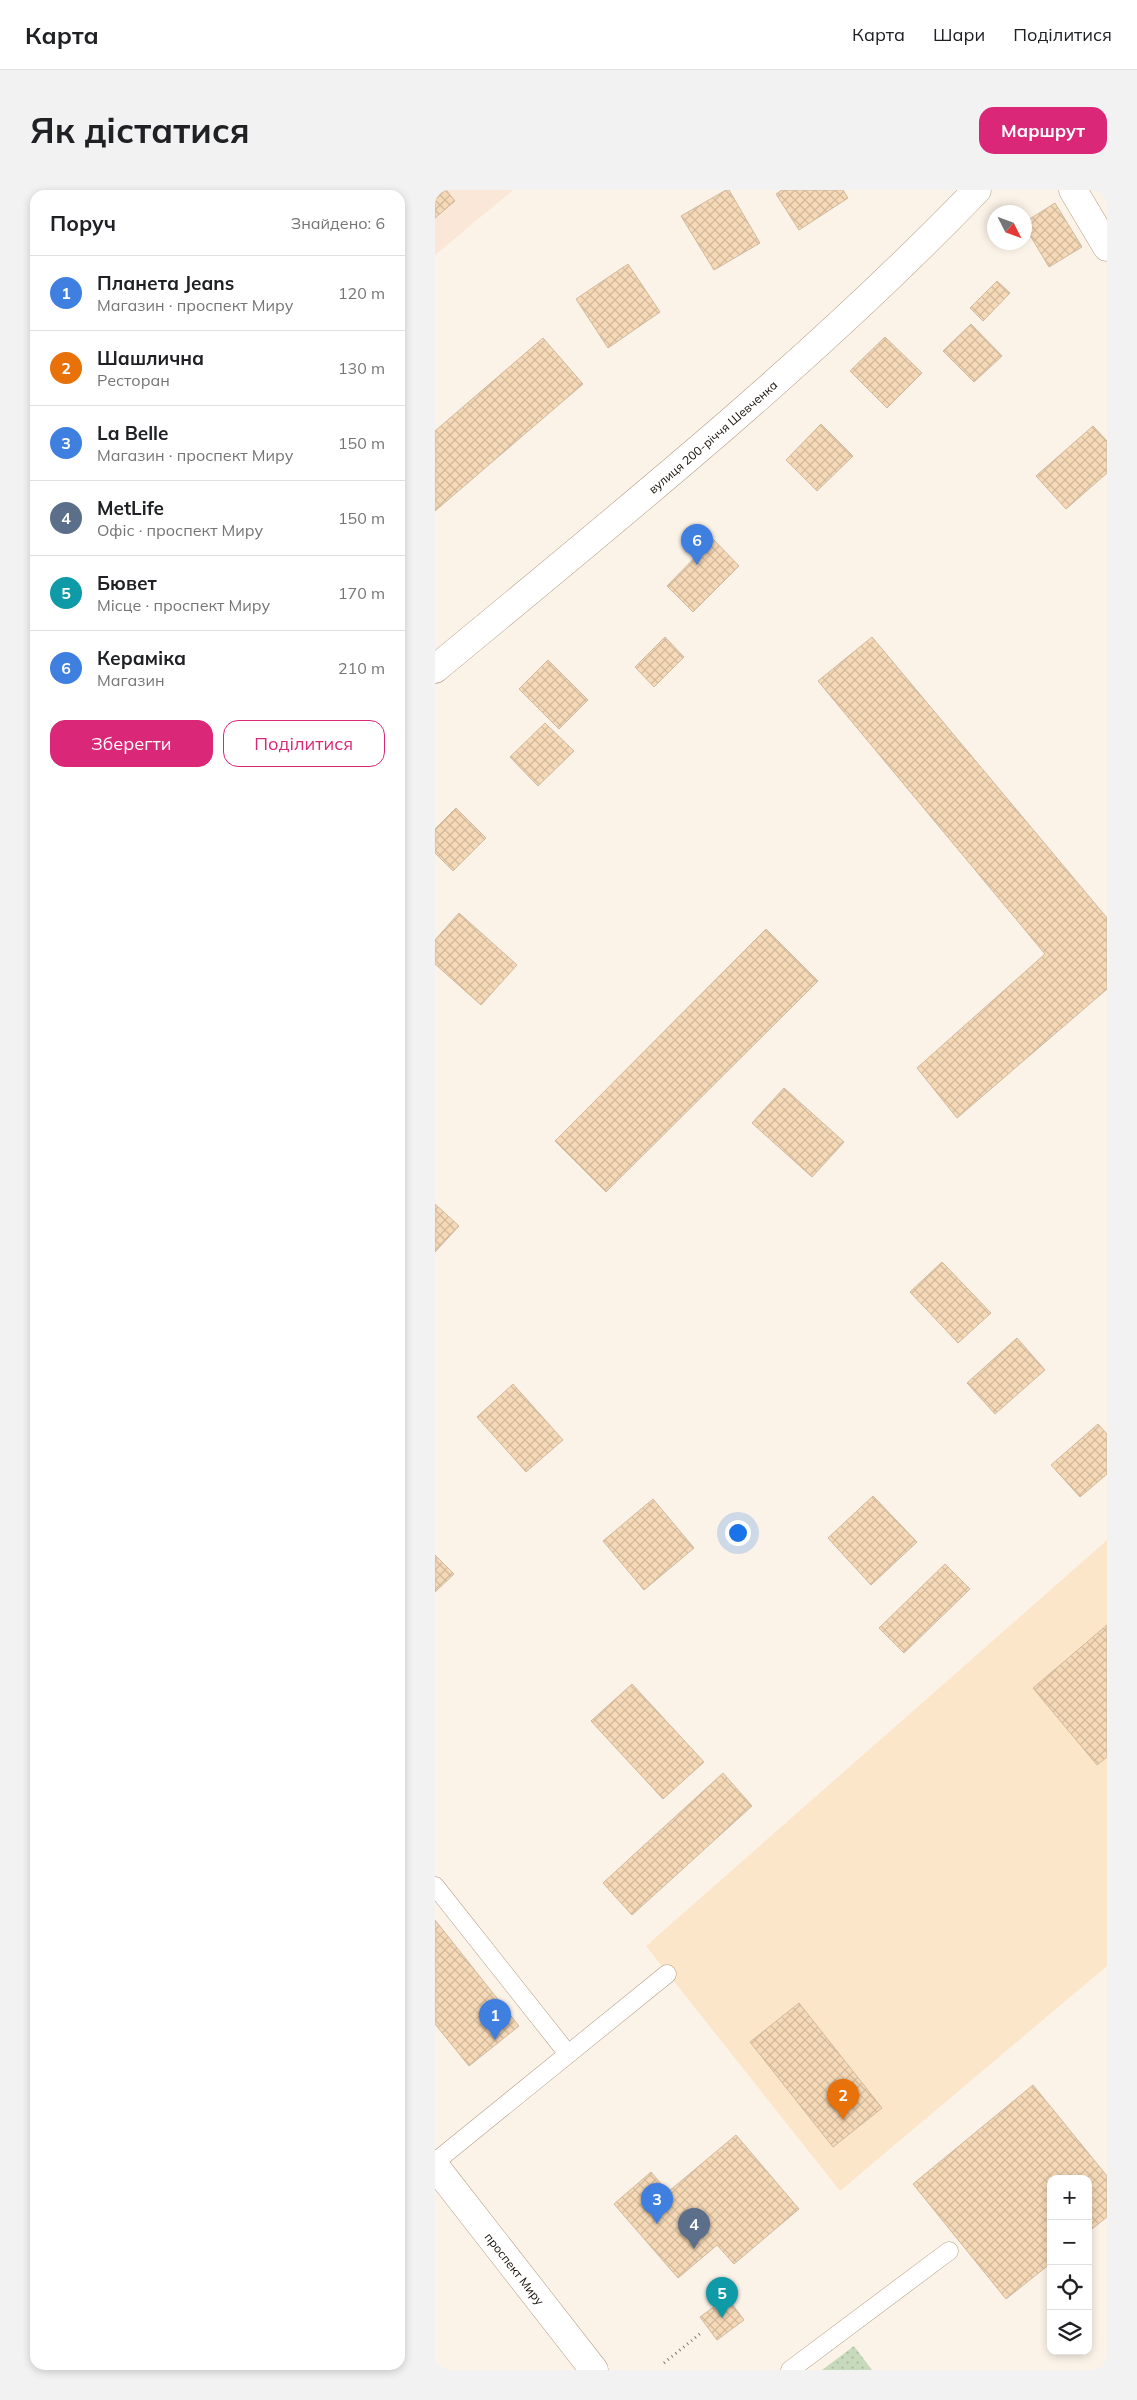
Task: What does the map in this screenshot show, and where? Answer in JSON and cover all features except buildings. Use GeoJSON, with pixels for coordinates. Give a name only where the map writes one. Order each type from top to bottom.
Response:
{"type":"FeatureCollection","features":[{"type":"Feature","properties":{"kind":"street","name":"вулиця 200-річчя Шевченка"},"geometry":{"type":"LineString","coordinates":[[435,668],[639,500],[774,382],[910,260],[977,190]]}},
{"type":"Feature","properties":{"kind":"street"},"geometry":{"type":"LineString","coordinates":[[1073,190],[1107,247]]}},
{"type":"Feature","properties":{"kind":"street","name":"проспект Миру"},"geometry":{"type":"LineString","coordinates":[[435,2166],[595,2370]]}},
{"type":"Feature","properties":{"kind":"lane"},"geometry":{"type":"LineString","coordinates":[[435,1886],[568,2054]]}},
{"type":"Feature","properties":{"kind":"lane"},"geometry":{"type":"LineString","coordinates":[[435,2162],[667,1974]]}},
{"type":"Feature","properties":{"kind":"lane"},"geometry":{"type":"LineString","coordinates":[[790,2370],[949,2251]]}},
{"type":"Feature","properties":{"kind":"path"},"geometry":{"type":"LineString","coordinates":[[663,2363],[701,2333]]}},
{"type":"Feature","properties":{"kind":"shaded area"},"geometry":{"type":"Polygon","coordinates":[[[435,190],[513,190],[435,255],[435,190]]]}},
{"type":"Feature","properties":{"kind":"shaded area"},"geometry":{"type":"Polygon","coordinates":[[[1107,1540],[1107,1966],[840,2191],[646,1946],[1107,1540]]]}},
{"type":"Feature","properties":{"kind":"green space"},"geometry":{"type":"Polygon","coordinates":[[[854,2346],[872,2370],[822,2370],[854,2346]]]}},
{"type":"Feature","properties":{"kind":"place","name":"Кераміка"},"geometry":{"type":"Point","coordinates":[697,565]}},
{"type":"Feature","properties":{"kind":"place","name":"Планета Jeans"},"geometry":{"type":"Point","coordinates":[495,2040]}},
{"type":"Feature","properties":{"kind":"place","name":"Шашлична"},"geometry":{"type":"Point","coordinates":[843,2120]}},
{"type":"Feature","properties":{"kind":"place","name":"La Belle"},"geometry":{"type":"Point","coordinates":[657,2224]}},
{"type":"Feature","properties":{"kind":"place","name":"MetLife"},"geometry":{"type":"Point","coordinates":[694,2249]}},
{"type":"Feature","properties":{"kind":"place","name":"Бювет"},"geometry":{"type":"Point","coordinates":[722,2318]}}]}
